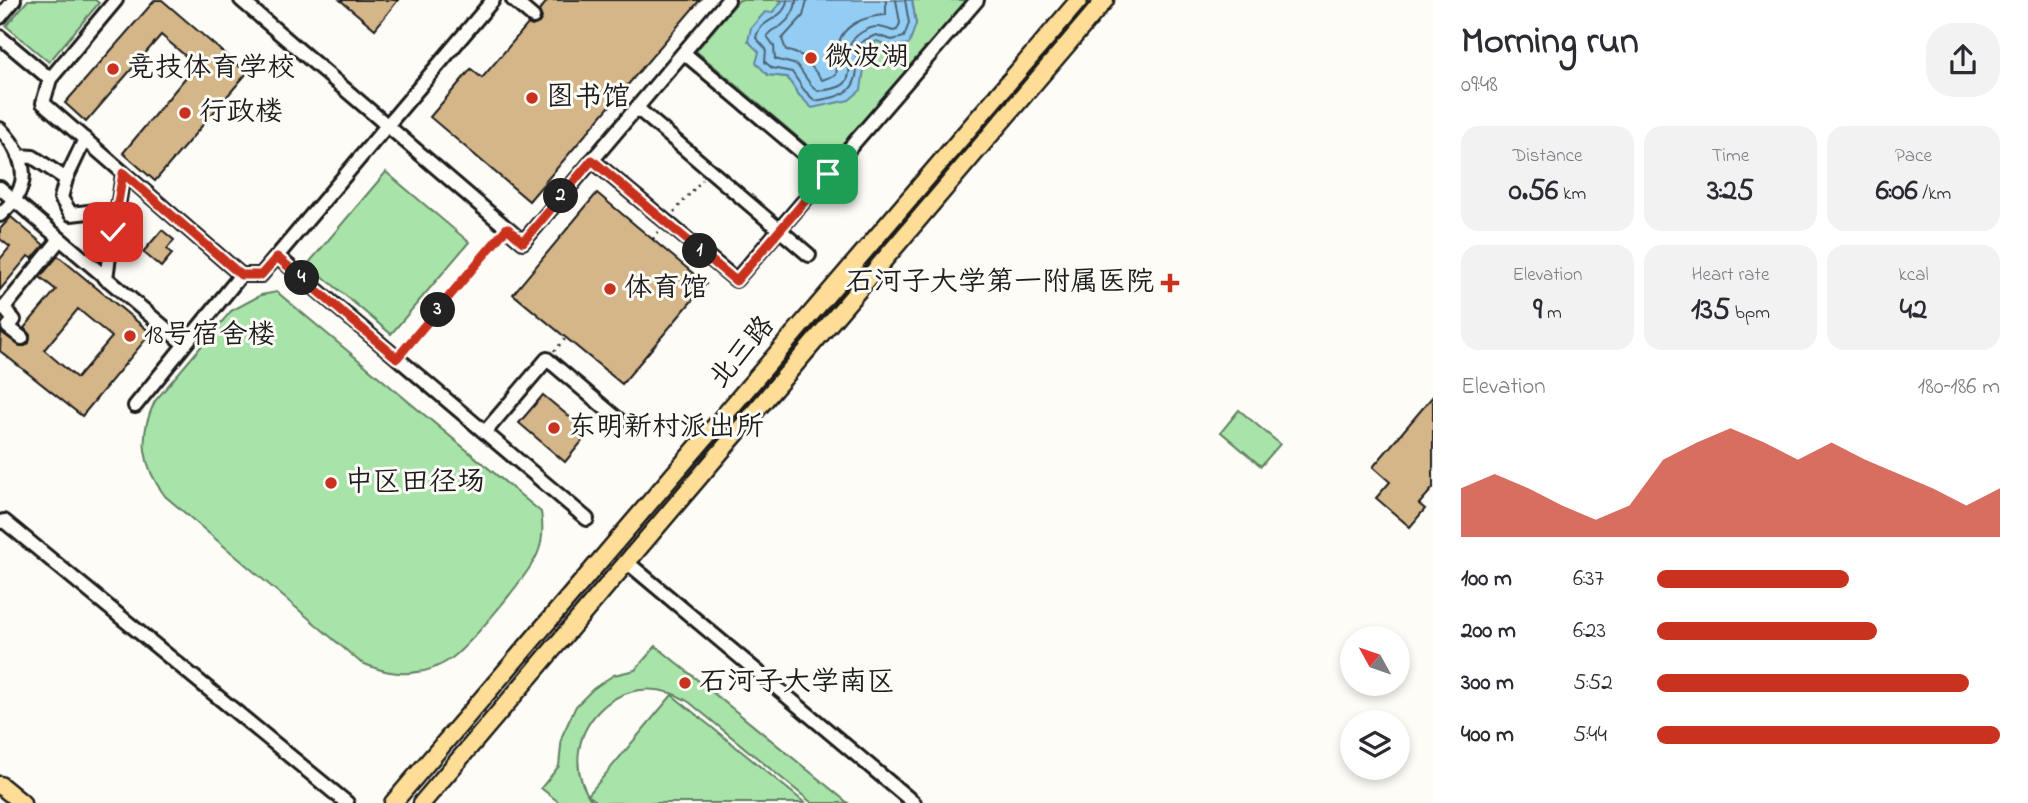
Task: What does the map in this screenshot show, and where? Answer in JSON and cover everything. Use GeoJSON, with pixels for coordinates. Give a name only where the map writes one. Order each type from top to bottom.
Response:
{"type":"FeatureCollection","features":[{"type":"Feature","properties":{"kind":"main road","name":"北三路"},"geometry":{"type":"LineString","coordinates":[[393,803],[1079,0]]}},
{"type":"Feature","properties":{"kind":"main road","name":"北三路"},"geometry":{"type":"LineString","coordinates":[[422,803],[1105,0]]}},
{"type":"Feature","properties":{"kind":"main road"},"geometry":{"type":"LineString","coordinates":[[0,785],[22,803]]}},
{"type":"Feature","properties":{"kind":"lane"},"geometry":{"type":"LineString","coordinates":[[0,16],[14,0]]}},
{"type":"Feature","properties":{"kind":"lane"},"geometry":{"type":"LineString","coordinates":[[116,0],[50,79],[43,103],[241,275],[261,275],[494,0]]}},
{"type":"Feature","properties":{"kind":"lane"},"geometry":{"type":"LineString","coordinates":[[241,0],[523,242],[728,0]]}},
{"type":"Feature","properties":{"kind":"lane"},"geometry":{"type":"LineString","coordinates":[[513,0],[533,17]]}},
{"type":"Feature","properties":{"kind":"lane"},"geometry":{"type":"LineString","coordinates":[[592,160],[736,281],[977,0]]}},
{"type":"Feature","properties":{"kind":"lane"},"geometry":{"type":"LineString","coordinates":[[0,37],[50,79]]}},
{"type":"Feature","properties":{"kind":"lane"},"geometry":{"type":"LineString","coordinates":[[684,52],[828,174]]}},
{"type":"Feature","properties":{"kind":"lane"},"geometry":{"type":"LineString","coordinates":[[636,108],[809,255]]}},
{"type":"Feature","properties":{"kind":"lane"},"geometry":{"type":"LineString","coordinates":[[0,129],[15,147],[23,176],[20,190],[0,215]]}},
{"type":"Feature","properties":{"kind":"lane"},"geometry":{"type":"LineString","coordinates":[[85,139],[66,179],[61,198],[71,214],[97,211],[113,232]]}},
{"type":"Feature","properties":{"kind":"lane"},"geometry":{"type":"LineString","coordinates":[[18,156],[33,157],[66,179]]}},
{"type":"Feature","properties":{"kind":"lane"},"geometry":{"type":"LineString","coordinates":[[106,279],[123,173]]}},
{"type":"Feature","properties":{"kind":"lane"},"geometry":{"type":"LineString","coordinates":[[0,188],[184,344]]}},
{"type":"Feature","properties":{"kind":"lane"},"geometry":{"type":"LineString","coordinates":[[22,338],[8,327],[14,320],[4,308],[60,239]]}},
{"type":"Feature","properties":{"kind":"lane"},"geometry":{"type":"LineString","coordinates":[[277,257],[587,519]]}},
{"type":"Feature","properties":{"kind":"lane"},"geometry":{"type":"LineString","coordinates":[[135,405],[241,275]]}},
{"type":"Feature","properties":{"kind":"lane"},"geometry":{"type":"LineString","coordinates":[[485,432],[547,359],[619,420]]}},
{"type":"Feature","properties":{"kind":"lane"},"geometry":{"type":"LineString","coordinates":[[0,523],[4,521],[346,803]]}},
{"type":"Feature","properties":{"kind":"lane"},"geometry":{"type":"LineString","coordinates":[[628,562],[914,803]]}},
{"type":"Feature","properties":{"kind":"path"},"geometry":{"type":"LineString","coordinates":[[666,222],[710,170]]}},
{"type":"Feature","properties":{"kind":"path"},"geometry":{"type":"LineString","coordinates":[[397,358],[507,228]]}},
{"type":"Feature","properties":{"kind":"path"},"geometry":{"type":"LineString","coordinates":[[547,359],[566,338]]}},
{"type":"Feature","properties":{"kind":"green space"},"geometry":{"type":"Polygon","coordinates":[[[28,0],[95,0],[99,3],[49,62],[6,26],[28,0]]]}},
{"type":"Feature","properties":{"kind":"green space"},"geometry":{"type":"Polygon","coordinates":[[[739,0],[783,0],[772,13],[759,52],[768,75],[787,77],[799,95],[864,69],[864,50],[877,41],[891,47],[916,24],[912,0],[970,0],[827,162],[696,51],[739,0]]]}},
{"type":"Feature","properties":{"kind":"green space"},"geometry":{"type":"Polygon","coordinates":[[[386,172],[469,242],[391,334],[308,264],[386,172]]]}},
{"type":"Feature","properties":{"kind":"green space","name":"中区田径场"},"geometry":{"type":"Polygon","coordinates":[[[277,292],[541,512],[539,550],[525,574],[473,638],[452,658],[435,667],[394,673],[360,662],[165,496],[151,473],[145,439],[146,426],[155,401],[231,311],[261,295],[277,292]]]}},
{"type":"Feature","properties":{"kind":"green space"},"geometry":{"type":"Polygon","coordinates":[[[1239,410],[1280,444],[1261,466],[1221,432],[1239,410]]]}},
{"type":"Feature","properties":{"kind":"green space"},"geometry":{"type":"Polygon","coordinates":[[[656,646],[848,803],[812,803],[689,702],[663,691],[639,690],[616,698],[598,712],[585,731],[579,754],[581,778],[593,803],[560,803],[541,788],[559,766],[562,736],[576,706],[593,689],[614,675],[635,670],[656,646]]]}},
{"type":"Feature","properties":{"kind":"green space"},"geometry":{"type":"Polygon","coordinates":[[[672,695],[805,803],[599,803],[588,795],[672,695]]]}},
{"type":"Feature","properties":{"kind":"water","name":"微波湖"},"geometry":{"type":"Polygon","coordinates":[[[783,0],[912,0],[916,24],[909,44],[891,47],[877,41],[864,50],[861,90],[849,100],[812,108],[787,77],[768,75],[756,63],[759,52],[748,41],[751,28],[765,12],[772,13],[783,0]]]}},
{"type":"Feature","properties":{"kind":"building","name":"行政楼"},"geometry":{"type":"Polygon","coordinates":[[[155,0],[162,0],[247,73],[155,181],[123,153],[196,65],[161,35],[86,122],[65,103],[155,0]]]}},
{"type":"Feature","properties":{"kind":"building"},"geometry":{"type":"Polygon","coordinates":[[[340,0],[398,0],[375,29],[340,0]]]}},
{"type":"Feature","properties":{"kind":"building","name":"图书馆"},"geometry":{"type":"Polygon","coordinates":[[[548,0],[700,0],[529,201],[430,117],[471,69],[482,78],[528,24],[532,26],[539,23],[542,18],[539,11],[548,0]]]}},
{"type":"Feature","properties":{"kind":"building","name":"体育馆"},"geometry":{"type":"Polygon","coordinates":[[[597,193],[706,284],[622,384],[513,294],[597,193]]]}},
{"type":"Feature","properties":{"kind":"building"},"geometry":{"type":"Polygon","coordinates":[[[11,217],[44,245],[32,259],[28,256],[0,290],[0,259],[10,247],[0,239],[0,229],[11,217]]]}},
{"type":"Feature","properties":{"kind":"building"},"geometry":{"type":"Polygon","coordinates":[[[162,230],[174,240],[167,249],[172,254],[161,267],[143,252],[162,230]]]}},
{"type":"Feature","properties":{"kind":"building","name":"18号宿舍楼"},"geometry":{"type":"Polygon","coordinates":[[[58,256],[151,333],[82,416],[0,351],[1,332],[20,346],[29,343],[30,335],[24,328],[56,290],[40,277],[58,256]],[[78,309],[44,350],[77,378],[112,337],[78,309]]]}},
{"type":"Feature","properties":{"kind":"building","name":"东明新村派出所"},"geometry":{"type":"Polygon","coordinates":[[[543,395],[589,433],[565,462],[519,423],[543,395]]]}},
{"type":"Feature","properties":{"kind":"building"},"geometry":{"type":"Polygon","coordinates":[[[1433,396],[1433,488],[1419,504],[1425,509],[1410,527],[1376,498],[1390,482],[1373,467],[1433,396]]]}},
{"type":"Feature","properties":{"kind":"place","name":"微波湖"},"geometry":{"type":"Point","coordinates":[811,58]}},
{"type":"Feature","properties":{"kind":"place","name":"竞技体育学校"},"geometry":{"type":"Point","coordinates":[113,69]}},
{"type":"Feature","properties":{"kind":"place","name":"图书馆"},"geometry":{"type":"Point","coordinates":[532,98]}},
{"type":"Feature","properties":{"kind":"place","name":"行政楼"},"geometry":{"type":"Point","coordinates":[185,113]}},
{"type":"Feature","properties":{"kind":"place","name":"石河子大学第一附属医院"},"geometry":{"type":"Point","coordinates":[1170,283]}},
{"type":"Feature","properties":{"kind":"place","name":"体育馆"},"geometry":{"type":"Point","coordinates":[610,289]}},
{"type":"Feature","properties":{"kind":"place","name":"18号宿舍楼"},"geometry":{"type":"Point","coordinates":[130,336]}},
{"type":"Feature","properties":{"kind":"place","name":"东明新村派出所"},"geometry":{"type":"Point","coordinates":[554,428]}},
{"type":"Feature","properties":{"kind":"place","name":"中区田径场"},"geometry":{"type":"Point","coordinates":[331,483]}},
{"type":"Feature","properties":{"kind":"place","name":"石河子大学南区"},"geometry":{"type":"Point","coordinates":[685,683]}},
{"type":"Feature","properties":{"kind":"route"},"geometry":{"type":"LineString","coordinates":[[113,232],[123,173],[241,275],[261,275],[277,257],[397,358],[507,228],[523,242],[592,160],[736,281],[828,174]]}}]}
